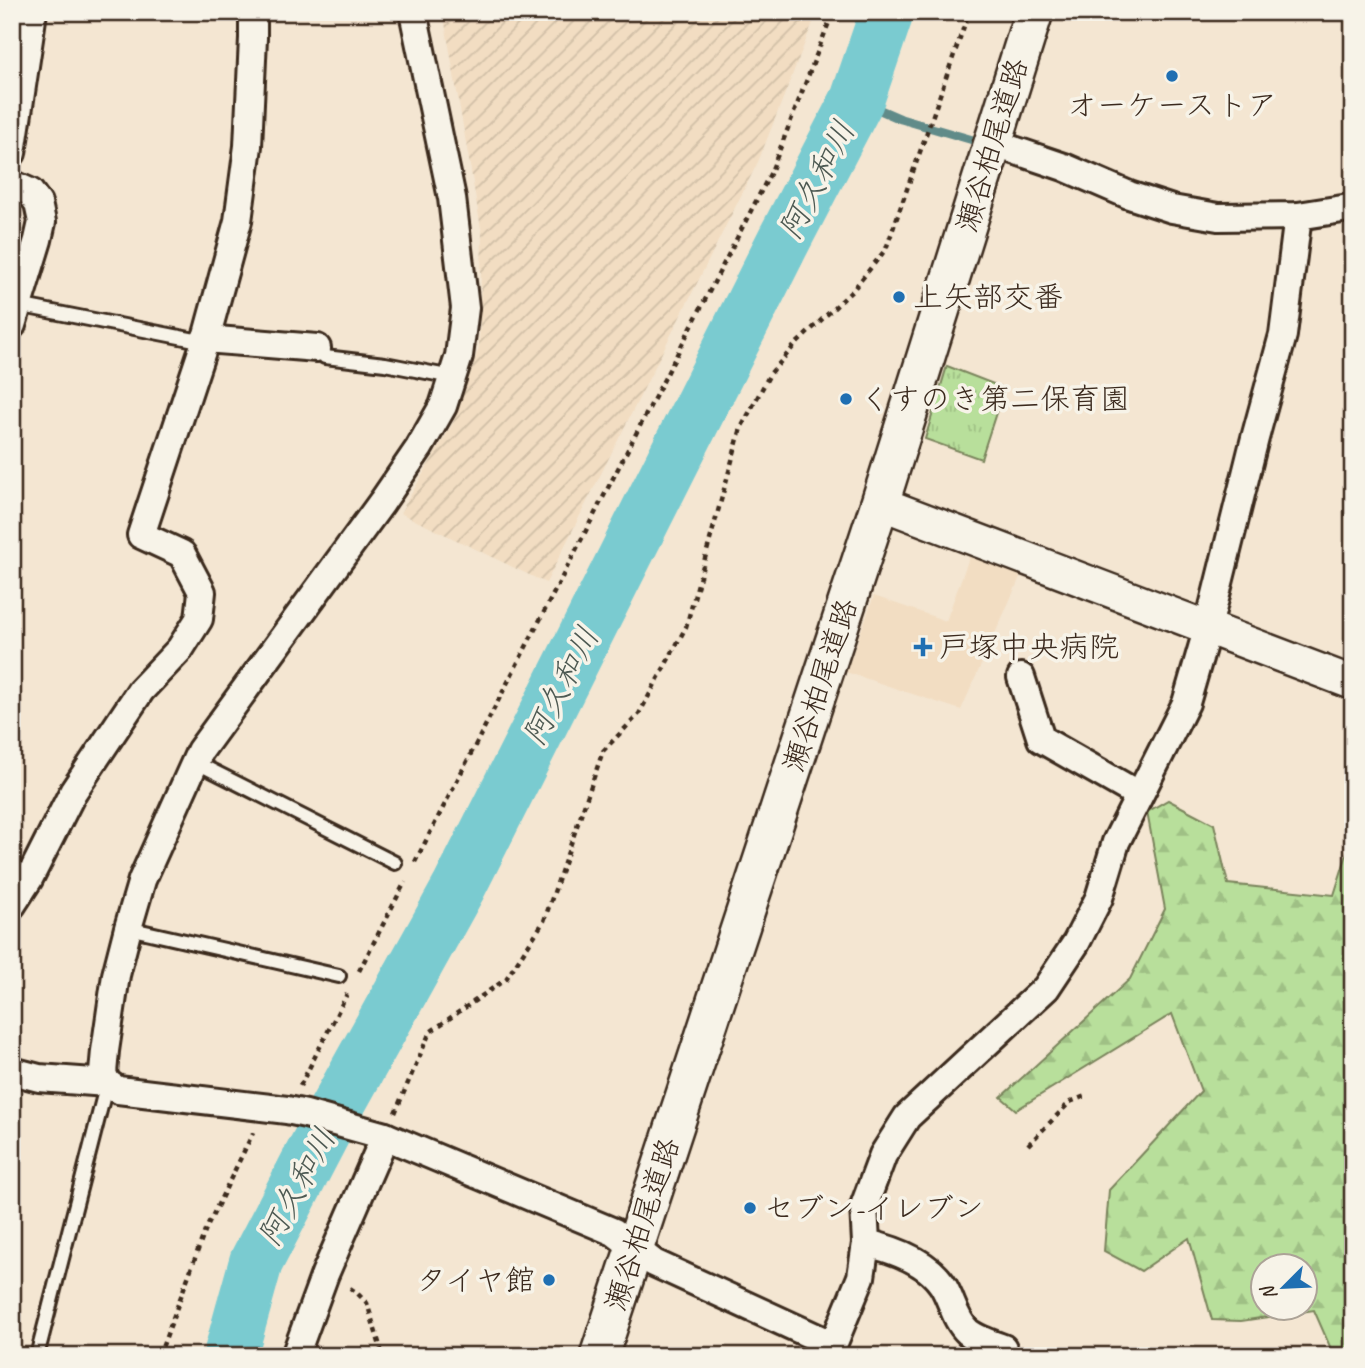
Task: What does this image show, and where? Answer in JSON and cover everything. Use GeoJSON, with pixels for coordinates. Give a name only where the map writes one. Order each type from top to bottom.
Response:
{"type":"FeatureCollection","features":[{"type":"Feature","properties":{"kind":"main road","name":"瀬谷柏尾道路"},"geometry":{"type":"LineString","coordinates":[[599,1356],[880,503],[1034,12]]}},
{"type":"Feature","properties":{"kind":"street"},"geometry":{"type":"LineString","coordinates":[[12,153],[33,12]]}},
{"type":"Feature","properties":{"kind":"street"},"geometry":{"type":"LineString","coordinates":[[12,905],[29,879],[73,792],[141,690],[180,649],[199,619],[202,592],[182,554],[141,535],[205,340],[238,221],[248,146],[253,12]]}},
{"type":"Feature","properties":{"kind":"street"},"geometry":{"type":"LineString","coordinates":[[107,1083],[103,1073],[105,1051],[116,975],[128,928],[142,880],[200,751],[419,448],[443,406],[459,356],[465,308],[452,198],[413,12]]}},
{"type":"Feature","properties":{"kind":"street"},"geometry":{"type":"LineString","coordinates":[[993,143],[1065,167],[1129,195],[1172,209],[1218,217],[1298,216],[1353,209]]}},
{"type":"Feature","properties":{"kind":"street"},"geometry":{"type":"LineString","coordinates":[[12,184],[30,192],[38,203],[42,222],[15,315]]}},
{"type":"Feature","properties":{"kind":"street"},"geometry":{"type":"LineString","coordinates":[[12,1071],[39,1078],[107,1083],[118,1090],[286,1110],[375,1133],[614,1232],[654,1263],[832,1350],[861,1277],[866,1243],[864,1206],[883,1154],[907,1117],[1046,988],[1076,943],[1099,898],[1116,842],[1186,703],[1283,335],[1298,216]]}},
{"type":"Feature","properties":{"kind":"street"},"geometry":{"type":"LineString","coordinates":[[205,340],[317,348]]}},
{"type":"Feature","properties":{"kind":"street"},"geometry":{"type":"LineString","coordinates":[[880,503],[1353,683]]}},
{"type":"Feature","properties":{"kind":"street"},"geometry":{"type":"LineString","coordinates":[[1021,677],[1041,739],[1139,795]]}},
{"type":"Feature","properties":{"kind":"street"},"geometry":{"type":"LineString","coordinates":[[295,1356],[375,1133]]}},
{"type":"Feature","properties":{"kind":"street"},"geometry":{"type":"LineString","coordinates":[[866,1243],[883,1247],[923,1265],[941,1283],[958,1319],[970,1333],[1003,1348]]}},
{"type":"Feature","properties":{"kind":"lane"},"geometry":{"type":"LineString","coordinates":[[15,315],[205,340]]}},
{"type":"Feature","properties":{"kind":"lane"},"geometry":{"type":"LineString","coordinates":[[317,348],[323,349],[325,356],[452,377]]}},
{"type":"Feature","properties":{"kind":"lane"},"geometry":{"type":"LineString","coordinates":[[195,762],[395,863]]}},
{"type":"Feature","properties":{"kind":"lane"},"geometry":{"type":"LineString","coordinates":[[128,928],[339,976]]}},
{"type":"Feature","properties":{"kind":"lane"},"geometry":{"type":"LineString","coordinates":[[37,1356],[107,1083]]}},
{"type":"Feature","properties":{"kind":"path"},"geometry":{"type":"LineString","coordinates":[[414,863],[771,172],[834,12]]}},
{"type":"Feature","properties":{"kind":"path"},"geometry":{"type":"LineString","coordinates":[[375,1133],[429,1032],[506,979],[544,921],[603,751],[639,714],[686,627],[741,428],[770,374],[795,345],[853,290],[886,249],[969,12]]}},
{"type":"Feature","properties":{"kind":"path"},"geometry":{"type":"LineString","coordinates":[[357,975],[408,876]]}},
{"type":"Feature","properties":{"kind":"path"},"geometry":{"type":"LineString","coordinates":[[159,1356],[205,1231],[286,1110],[351,987]]}},
{"type":"Feature","properties":{"kind":"path"},"geometry":{"type":"LineString","coordinates":[[1028,1145],[1070,1102],[1085,1096]]}},
{"type":"Feature","properties":{"kind":"path"},"geometry":{"type":"LineString","coordinates":[[325,1274],[356,1292],[367,1303],[383,1356]]}},
{"type":"Feature","properties":{"kind":"shaded area"},"geometry":{"type":"Polygon","coordinates":[[[443,12],[817,12],[758,162],[546,583],[400,513],[453,423],[479,348],[482,234],[443,12]]]}},
{"type":"Feature","properties":{"kind":"shaded area","name":"戸塚中央病院"},"geometry":{"type":"Polygon","coordinates":[[[970,555],[1021,575],[961,710],[846,672],[874,596],[946,621],[970,555]]]}},
{"type":"Feature","properties":{"kind":"green space"},"geometry":{"type":"Polygon","coordinates":[[[947,366],[1004,388],[981,459],[925,439],[947,366]]]}},
{"type":"Feature","properties":{"kind":"green space"},"geometry":{"type":"Polygon","coordinates":[[[1168,800],[1214,824],[1228,884],[1334,895],[1353,835],[1353,1355],[1331,1349],[1319,1322],[1320,1252],[1250,1252],[1250,1320],[1241,1321],[1212,1320],[1189,1238],[1141,1271],[1104,1251],[1109,1190],[1201,1091],[1172,1014],[1016,1110],[1001,1097],[1130,979],[1165,909],[1147,812],[1168,800]]]}},
{"type":"Feature","properties":{"kind":"waterway","name":"阿久和川"},"geometry":{"type":"LineString","coordinates":[[230,1356],[256,1262],[333,1114],[459,887],[857,100],[887,12]]}},
{"type":"Feature","properties":{"kind":"waterway"},"geometry":{"type":"LineString","coordinates":[[857,100],[901,119],[983,143]]}},
{"type":"Feature","properties":{"kind":"place","name":"オーケーストア"},"geometry":{"type":"Point","coordinates":[1172,76]}},
{"type":"Feature","properties":{"kind":"place","name":"上矢部交番"},"geometry":{"type":"Point","coordinates":[899,297]}},
{"type":"Feature","properties":{"kind":"place","name":"くすのき第二保育園"},"geometry":{"type":"Point","coordinates":[846,399]}},
{"type":"Feature","properties":{"kind":"place","name":"戸塚中央病院"},"geometry":{"type":"Point","coordinates":[923,647]}},
{"type":"Feature","properties":{"kind":"place","name":"セブン-イレブン"},"geometry":{"type":"Point","coordinates":[750,1208]}},
{"type":"Feature","properties":{"kind":"place","name":"タイヤ館"},"geometry":{"type":"Point","coordinates":[549,1280]}}]}
